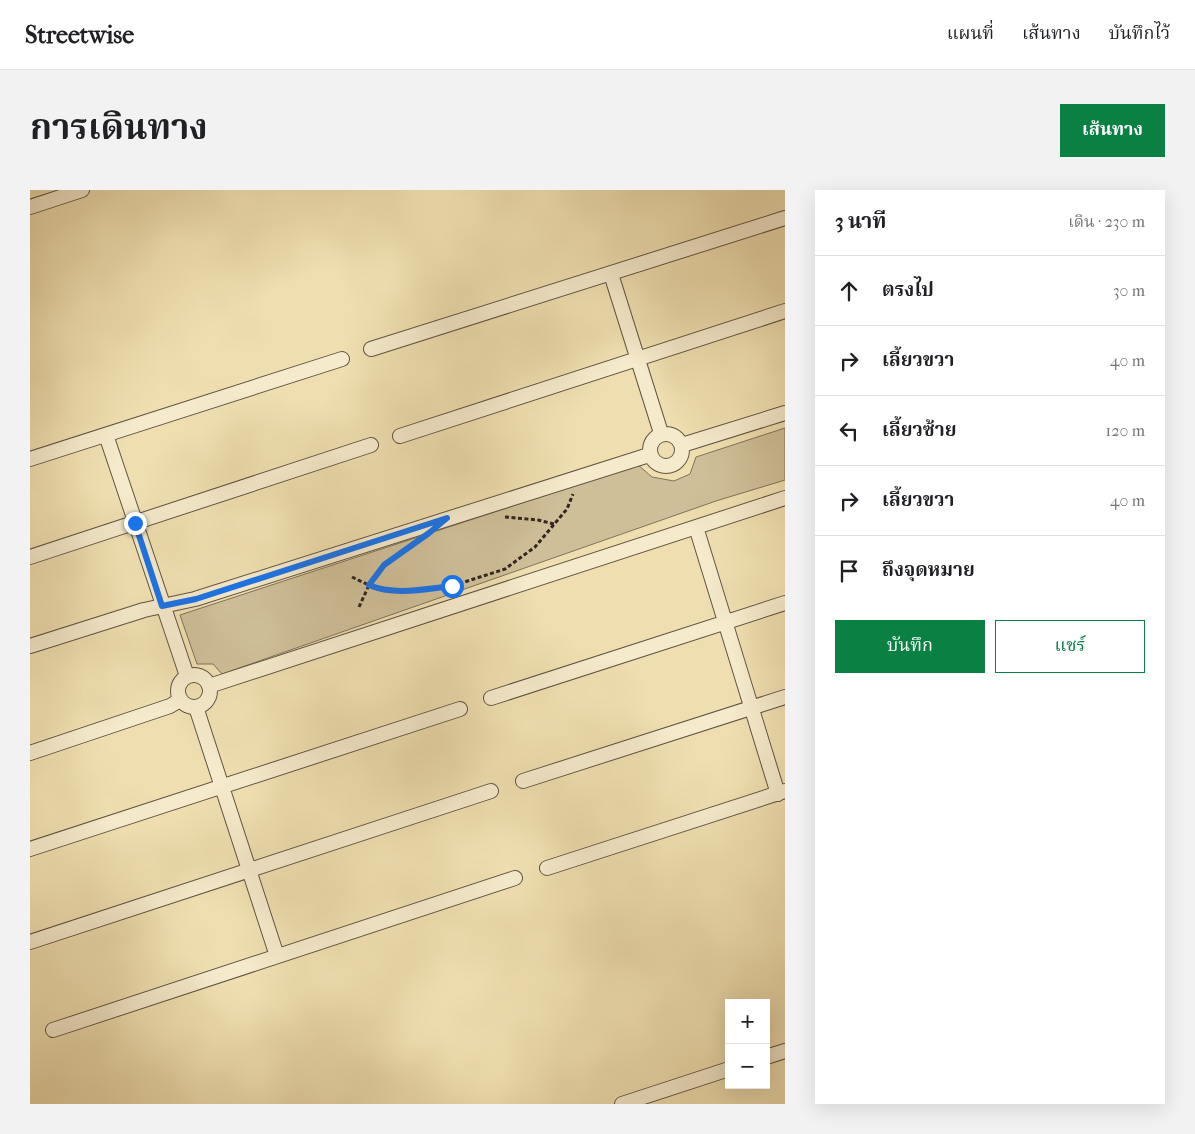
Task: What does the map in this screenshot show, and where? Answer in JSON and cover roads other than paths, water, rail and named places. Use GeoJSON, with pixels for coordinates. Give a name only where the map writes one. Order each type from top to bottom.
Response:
{"type":"FeatureCollection","features":[{"type":"Feature","properties":{"kind":"street"},"geometry":{"type":"LineString","coordinates":[[30,207],[82,190]]}},
{"type":"Feature","properties":{"kind":"street"},"geometry":{"type":"LineString","coordinates":[[371,349],[785,218]]}},
{"type":"Feature","properties":{"kind":"street"},"geometry":{"type":"LineString","coordinates":[[611,274],[661,433]]}},
{"type":"Feature","properties":{"kind":"street"},"geometry":{"type":"LineString","coordinates":[[400,436],[785,311]]}},
{"type":"Feature","properties":{"kind":"street"},"geometry":{"type":"LineString","coordinates":[[30,459],[342,358]]}},
{"type":"Feature","properties":{"kind":"street"},"geometry":{"type":"LineString","coordinates":[[682,445],[785,413]]}},
{"type":"Feature","properties":{"kind":"street"},"geometry":{"type":"LineString","coordinates":[[661,433],[674,435],[682,445],[680,458],[670,467],[657,465],[649,455],[651,442],[661,433]]}},
{"type":"Feature","properties":{"kind":"street"},"geometry":{"type":"LineString","coordinates":[[106,435],[187,676]]}},
{"type":"Feature","properties":{"kind":"street"},"geometry":{"type":"LineString","coordinates":[[30,557],[371,445]]}},
{"type":"Feature","properties":{"kind":"street"},"geometry":{"type":"LineString","coordinates":[[30,646],[144,610],[196,599],[649,455]]}},
{"type":"Feature","properties":{"kind":"street"},"geometry":{"type":"LineString","coordinates":[[209,686],[785,498]]}},
{"type":"Feature","properties":{"kind":"street"},"geometry":{"type":"LineString","coordinates":[[547,868],[781,793],[751,708],[696,527]]}},
{"type":"Feature","properties":{"kind":"street"},"geometry":{"type":"LineString","coordinates":[[491,698],[785,603]]}},
{"type":"Feature","properties":{"kind":"street"},"geometry":{"type":"LineString","coordinates":[[195,675],[202,677],[209,686],[210,696],[204,703],[196,707],[187,705],[180,700],[178,692],[181,681],[187,676],[195,675]]}},
{"type":"Feature","properties":{"kind":"street"},"geometry":{"type":"LineString","coordinates":[[523,781],[785,697]]}},
{"type":"Feature","properties":{"kind":"street"},"geometry":{"type":"LineString","coordinates":[[30,753],[170,706],[180,700]]}},
{"type":"Feature","properties":{"kind":"street"},"geometry":{"type":"LineString","coordinates":[[196,707],[277,956]]}},
{"type":"Feature","properties":{"kind":"street"},"geometry":{"type":"LineString","coordinates":[[30,849],[460,709]]}},
{"type":"Feature","properties":{"kind":"street"},"geometry":{"type":"LineString","coordinates":[[30,942],[491,791]]}},
{"type":"Feature","properties":{"kind":"street"},"geometry":{"type":"LineString","coordinates":[[53,1030],[516,878]]}},
{"type":"Feature","properties":{"kind":"street"},"geometry":{"type":"LineString","coordinates":[[770,1056],[785,1051]]}},
{"type":"Feature","properties":{"kind":"street"},"geometry":{"type":"LineString","coordinates":[[622,1104],[725,1070]]}}]}
